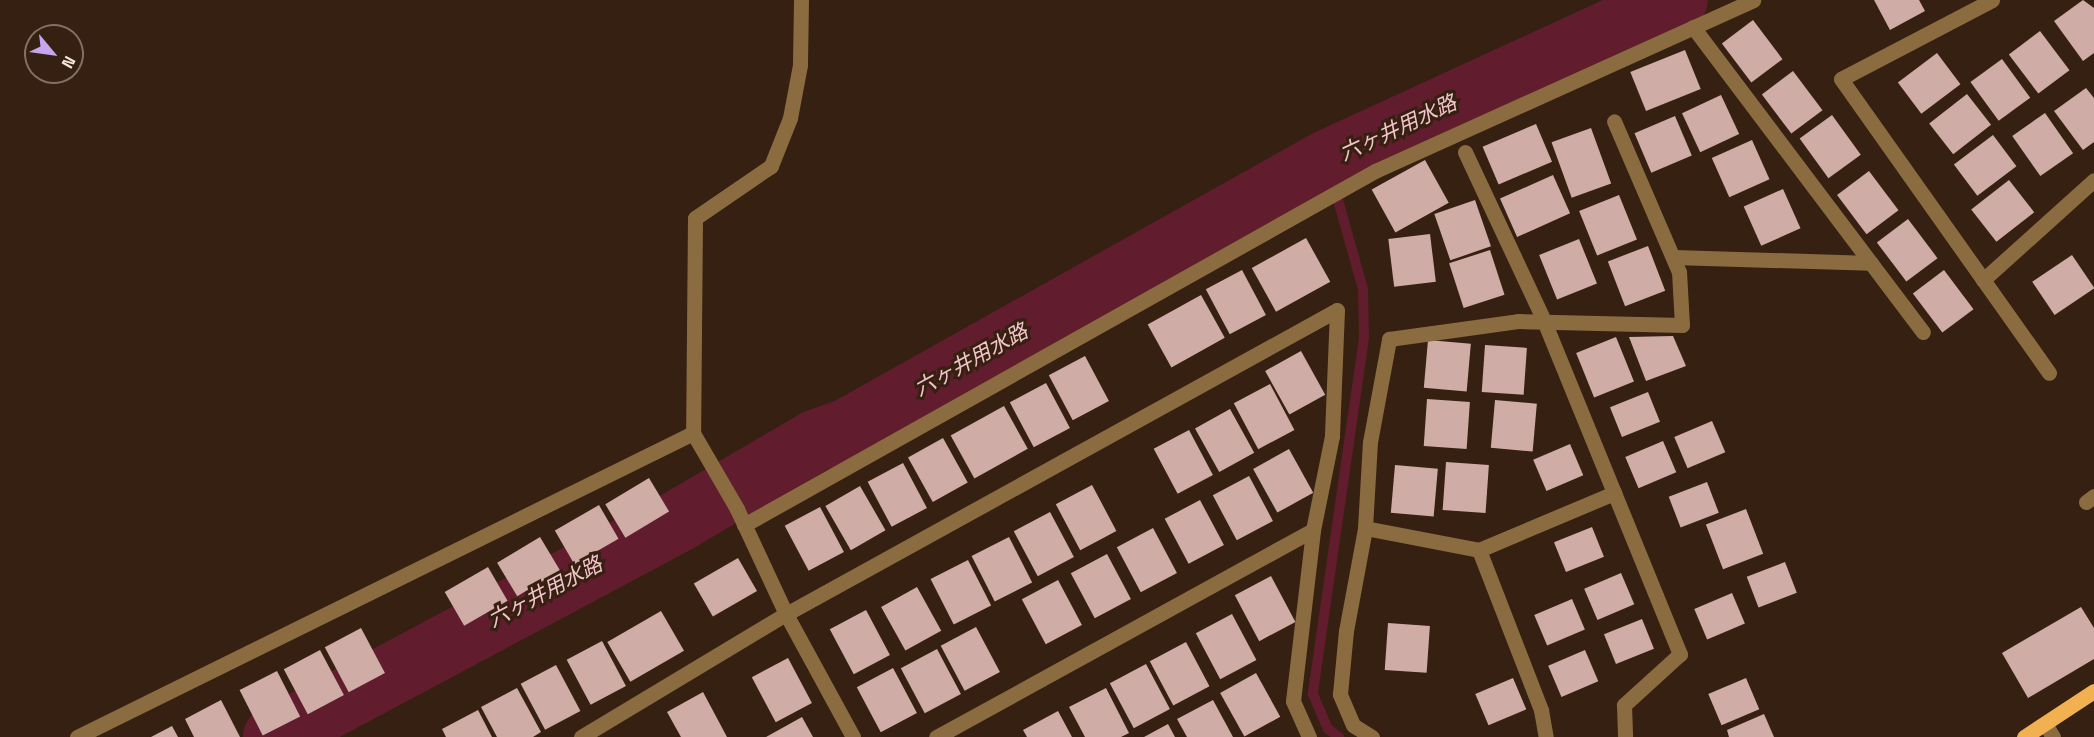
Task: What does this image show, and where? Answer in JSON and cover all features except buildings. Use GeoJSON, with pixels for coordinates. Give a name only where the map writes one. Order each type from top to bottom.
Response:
{"type":"FeatureCollection","features":[{"type":"Feature","properties":{"kind":"main road"},"geometry":{"type":"LineString","coordinates":[[2024,737],[2049,731],[2094,692]]}},
{"type":"Feature","properties":{"kind":"street"},"geometry":{"type":"LineString","coordinates":[[801,0],[800,65],[790,118],[771,166],[695,218],[696,438],[737,509],[786,614],[853,737]]}},
{"type":"Feature","properties":{"kind":"street"},"geometry":{"type":"LineString","coordinates":[[744,525],[1375,171],[1753,0]]}},
{"type":"Feature","properties":{"kind":"street"},"geometry":{"type":"LineString","coordinates":[[1992,0],[1841,79],[2049,373]]}},
{"type":"Feature","properties":{"kind":"street"},"geometry":{"type":"LineString","coordinates":[[1693,27],[1923,332]]}},
{"type":"Feature","properties":{"kind":"street"},"geometry":{"type":"LineString","coordinates":[[1372,737],[1353,724],[1340,694],[1346,632],[1365,528],[1370,442],[1389,339],[1518,321],[1682,325],[1679,272],[1614,121]]}},
{"type":"Feature","properties":{"kind":"street"},"geometry":{"type":"LineString","coordinates":[[1465,152],[1544,321],[1680,654],[1624,705],[1625,737]]}},
{"type":"Feature","properties":{"kind":"street"},"geometry":{"type":"LineString","coordinates":[[1983,280],[2094,180]]}},
{"type":"Feature","properties":{"kind":"street"},"geometry":{"type":"LineString","coordinates":[[1673,258],[1870,263]]}},
{"type":"Feature","properties":{"kind":"street"},"geometry":{"type":"LineString","coordinates":[[580,737],[786,614],[1336,310],[1332,436],[1313,530],[1293,701],[1309,737]]}},
{"type":"Feature","properties":{"kind":"street"},"geometry":{"type":"LineString","coordinates":[[77,737],[696,438]]}},
{"type":"Feature","properties":{"kind":"street"},"geometry":{"type":"LineString","coordinates":[[1365,528],[1479,550],[1614,493]]}},
{"type":"Feature","properties":{"kind":"street"},"geometry":{"type":"LineString","coordinates":[[936,737],[1313,530]]}},
{"type":"Feature","properties":{"kind":"street"},"geometry":{"type":"LineString","coordinates":[[1479,550],[1541,710],[1546,737]]}},
{"type":"Feature","properties":{"kind":"waterway","name":"六ヶ井用水路"},"geometry":{"type":"LineString","coordinates":[[274,737],[680,520],[815,441],[848,429],[1327,161],[1677,0]]}},
{"type":"Feature","properties":{"kind":"waterway"},"geometry":{"type":"LineString","coordinates":[[1327,161],[1363,289],[1364,338],[1313,694],[1328,729],[1339,737]]}}]}
